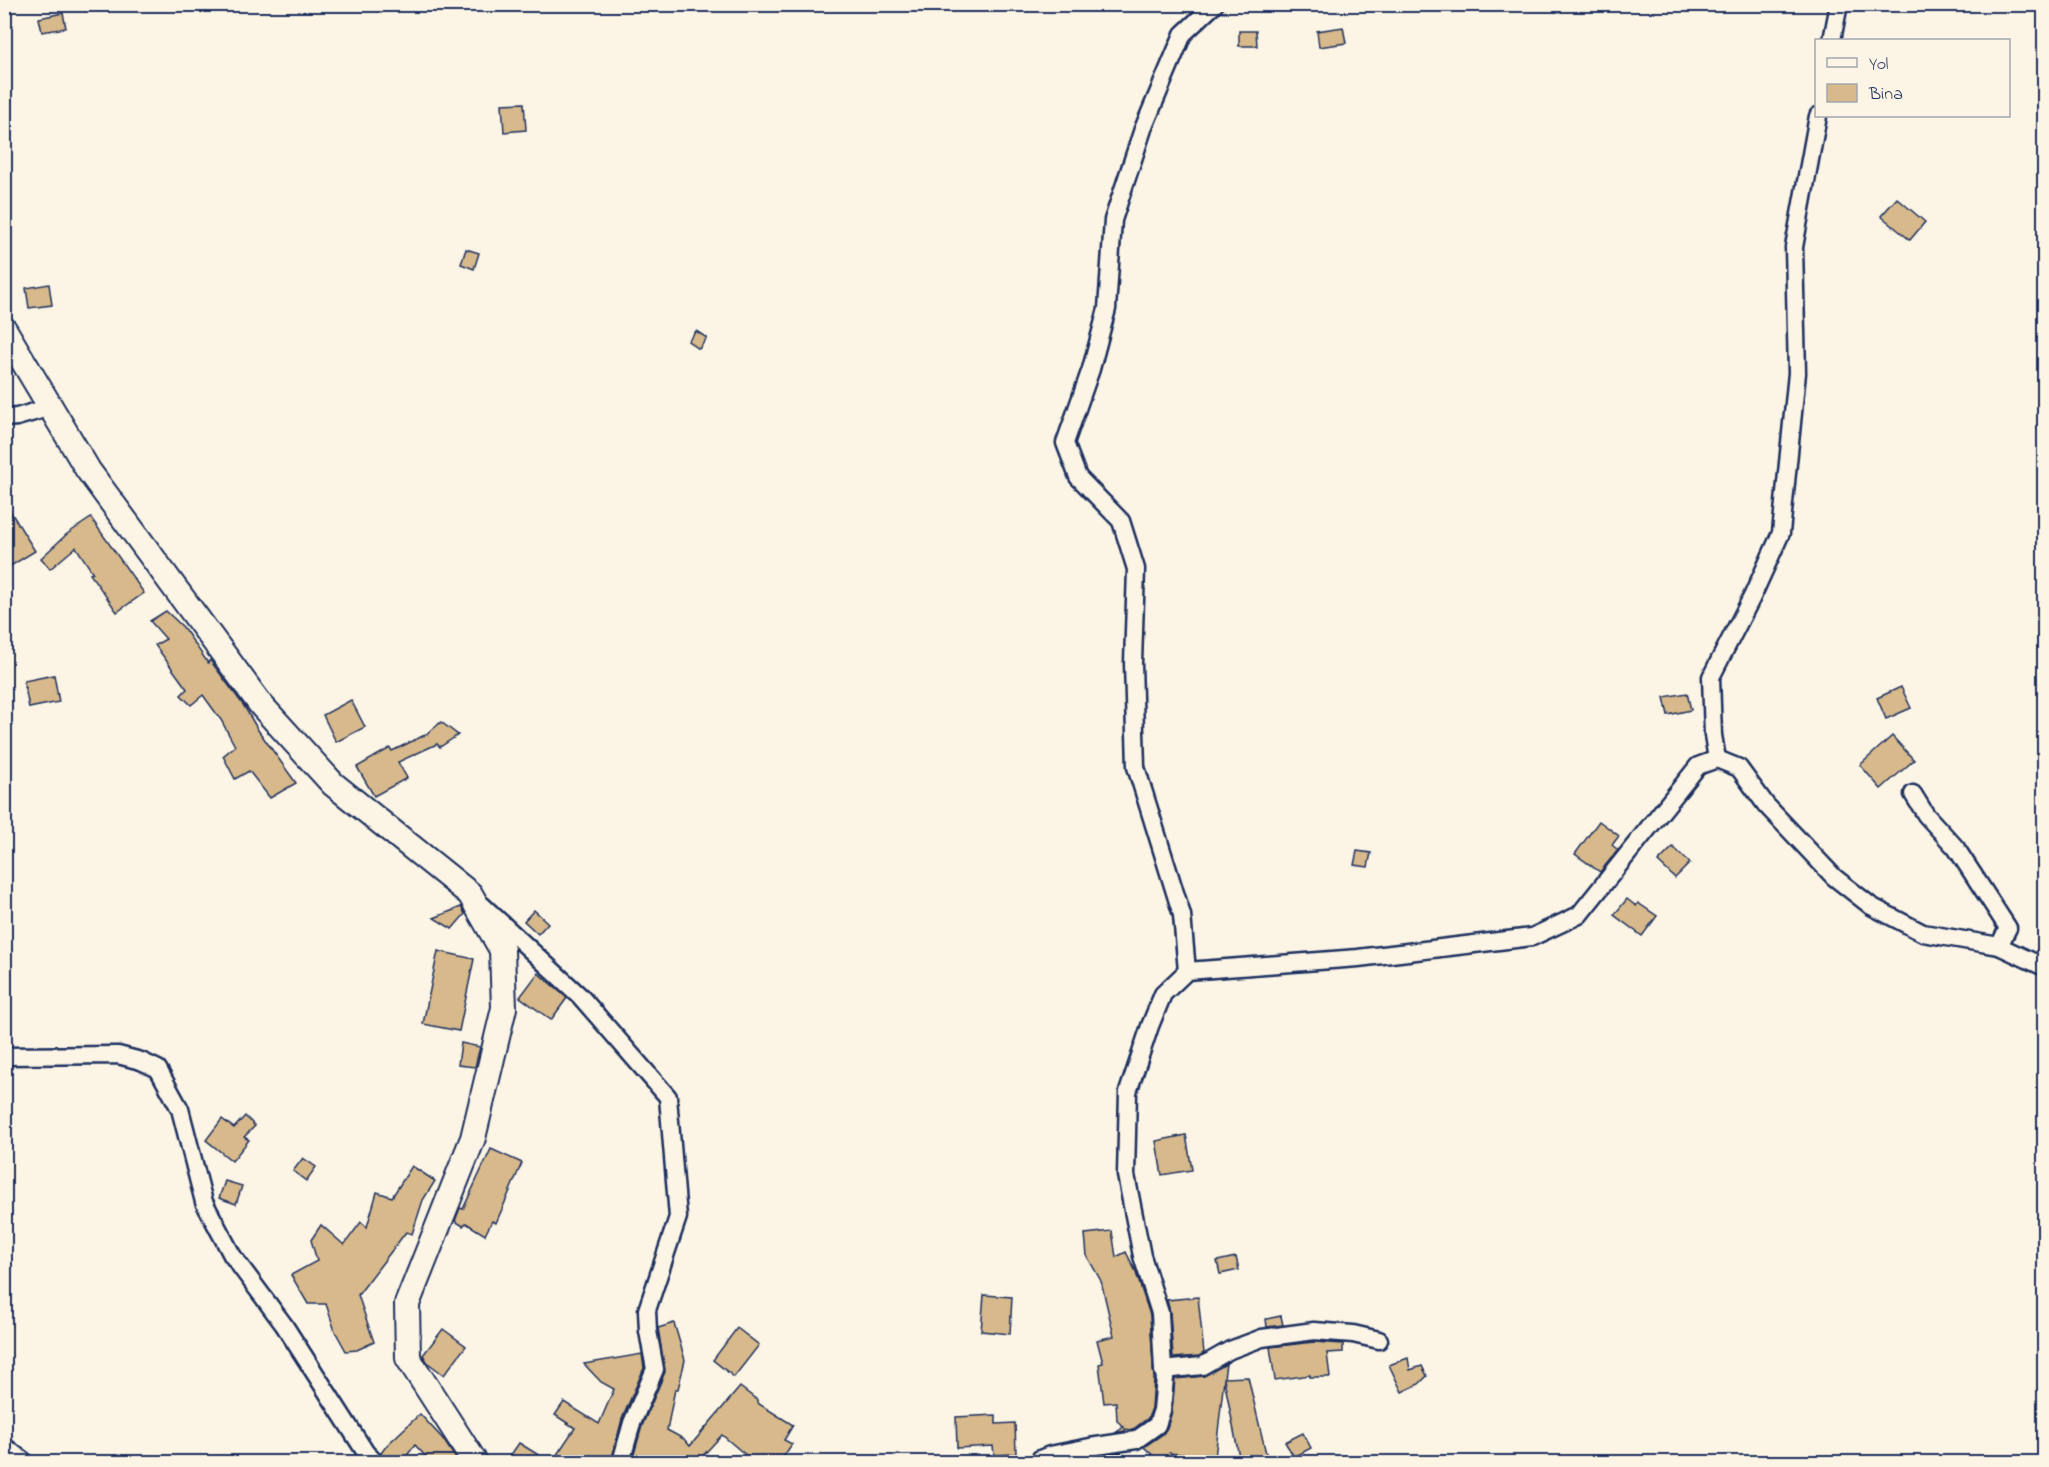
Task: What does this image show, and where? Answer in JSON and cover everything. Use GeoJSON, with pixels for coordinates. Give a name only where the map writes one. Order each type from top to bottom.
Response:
{"type":"FeatureCollection","features":[{"type":"Feature","properties":{"kind":"main road"},"geometry":{"type":"LineString","coordinates":[[4,329],[88,470],[261,705],[333,784],[471,894],[502,950],[504,1008],[473,1138],[407,1304],[408,1358],[475,1462]]}},
{"type":"Feature","properties":{"kind":"street"},"geometry":{"type":"LineString","coordinates":[[1187,971],[1182,915],[1136,767],[1133,663],[1136,569],[1121,521],[1077,477],[1065,443],[1091,369],[1107,309],[1113,220],[1143,129],[1184,34],[1215,4]]}},
{"type":"Feature","properties":{"kind":"street"},"geometry":{"type":"LineString","coordinates":[[1832,39],[1839,4]]}},
{"type":"Feature","properties":{"kind":"street"},"geometry":{"type":"LineString","coordinates":[[1717,759],[1713,735],[1711,677],[1752,597],[1781,533],[1797,373],[1794,247],[1818,117]]}},
{"type":"Feature","properties":{"kind":"street"},"geometry":{"type":"LineString","coordinates":[[4,418],[17,417],[51,407]]}},
{"type":"Feature","properties":{"kind":"street"},"geometry":{"type":"LineString","coordinates":[[1038,1462],[1050,1455],[1136,1440],[1157,1425],[1162,1410],[1165,1377],[1162,1370],[1160,1313],[1142,1256],[1126,1175],[1128,1092],[1163,994],[1187,971],[1358,958],[1532,937],[1579,915],[1698,766],[1717,759],[1739,768],[1766,805],[1834,877],[1870,906],[1923,933],[1999,946],[2044,967]]}},
{"type":"Feature","properties":{"kind":"street"},"geometry":{"type":"LineString","coordinates":[[1913,794],[1926,815],[1956,848],[2008,928],[1999,946]]}},
{"type":"Feature","properties":{"kind":"street"},"geometry":{"type":"LineString","coordinates":[[471,894],[580,996],[668,1097],[678,1217],[647,1310],[648,1331],[655,1369],[632,1423],[621,1462]]}},
{"type":"Feature","properties":{"kind":"street"},"geometry":{"type":"LineString","coordinates":[[4,1056],[118,1055],[141,1061],[158,1069],[180,1109],[204,1202],[232,1255],[285,1325],[366,1453],[375,1462]]}},
{"type":"Feature","properties":{"kind":"street"},"geometry":{"type":"LineString","coordinates":[[1162,1370],[1202,1366],[1230,1350],[1273,1336],[1314,1331],[1353,1334],[1379,1340]]}},
{"type":"Feature","properties":{"kind":"street"},"geometry":{"type":"LineString","coordinates":[[4,1446],[24,1462]]}},
{"type":"Feature","properties":{"kind":"building"},"geometry":{"type":"Polygon","coordinates":[[[63,13],[66,28],[42,32],[39,18],[63,13]]]}},
{"type":"Feature","properties":{"kind":"building"},"geometry":{"type":"Polygon","coordinates":[[[1343,27],[1346,43],[1319,47],[1317,31],[1343,27]]]}},
{"type":"Feature","properties":{"kind":"building"},"geometry":{"type":"Polygon","coordinates":[[[1239,31],[1256,31],[1257,46],[1239,46],[1239,31]]]}},
{"type":"Feature","properties":{"kind":"building"},"geometry":{"type":"Polygon","coordinates":[[[524,103],[526,130],[504,132],[502,104],[524,103]]]}},
{"type":"Feature","properties":{"kind":"building"},"geometry":{"type":"Polygon","coordinates":[[[1897,198],[1925,222],[1910,240],[1881,216],[1897,198]]]}},
{"type":"Feature","properties":{"kind":"building"},"geometry":{"type":"Polygon","coordinates":[[[466,249],[479,253],[474,269],[461,264],[466,249]]]}},
{"type":"Feature","properties":{"kind":"building"},"geometry":{"type":"Polygon","coordinates":[[[49,284],[52,305],[29,308],[26,288],[49,284]]]}},
{"type":"Feature","properties":{"kind":"building"},"geometry":{"type":"Polygon","coordinates":[[[696,331],[707,338],[699,349],[688,341],[696,331]]]}},
{"type":"Feature","properties":{"kind":"building"},"geometry":{"type":"Polygon","coordinates":[[[4,501],[35,551],[4,570],[4,501]]]}},
{"type":"Feature","properties":{"kind":"building"},"geometry":{"type":"Polygon","coordinates":[[[91,518],[144,593],[117,612],[90,574],[93,573],[76,547],[50,569],[41,558],[67,534],[91,518]]]}},
{"type":"Feature","properties":{"kind":"building"},"geometry":{"type":"Polygon","coordinates":[[[166,611],[183,627],[208,663],[210,660],[296,783],[270,798],[249,771],[235,779],[223,756],[235,746],[221,720],[203,695],[191,705],[181,695],[187,689],[155,645],[166,639],[150,621],[166,611]]]}},
{"type":"Feature","properties":{"kind":"building"},"geometry":{"type":"Polygon","coordinates":[[[54,675],[59,702],[29,708],[24,681],[54,675]]]}},
{"type":"Feature","properties":{"kind":"building"},"geometry":{"type":"Polygon","coordinates":[[[1901,687],[1911,708],[1886,719],[1877,698],[1901,687]]]}},
{"type":"Feature","properties":{"kind":"building"},"geometry":{"type":"Polygon","coordinates":[[[1687,693],[1691,710],[1668,715],[1664,697],[1687,693]]]}},
{"type":"Feature","properties":{"kind":"building"},"geometry":{"type":"Polygon","coordinates":[[[351,700],[365,727],[336,742],[323,715],[351,700]]]}},
{"type":"Feature","properties":{"kind":"building"},"geometry":{"type":"Polygon","coordinates":[[[441,722],[458,735],[440,747],[437,744],[398,762],[407,778],[374,796],[357,767],[390,748],[392,751],[427,734],[441,722]]]}},
{"type":"Feature","properties":{"kind":"building"},"geometry":{"type":"Polygon","coordinates":[[[1892,736],[1914,760],[1881,789],[1860,765],[1892,736]]]}},
{"type":"Feature","properties":{"kind":"building"},"geometry":{"type":"Polygon","coordinates":[[[1599,821],[1619,836],[1612,845],[1618,850],[1600,872],[1575,854],[1599,821]]]}},
{"type":"Feature","properties":{"kind":"building"},"geometry":{"type":"Polygon","coordinates":[[[1673,847],[1690,863],[1675,878],[1658,862],[1673,847]]]}},
{"type":"Feature","properties":{"kind":"building"},"geometry":{"type":"Polygon","coordinates":[[[1357,851],[1371,853],[1368,867],[1354,865],[1357,851]]]}},
{"type":"Feature","properties":{"kind":"building"},"geometry":{"type":"Polygon","coordinates":[[[1627,899],[1636,906],[1638,903],[1657,916],[1642,936],[1614,915],[1627,899]]]}},
{"type":"Feature","properties":{"kind":"building"},"geometry":{"type":"Polygon","coordinates":[[[461,907],[465,914],[452,929],[434,918],[461,907]]]}},
{"type":"Feature","properties":{"kind":"building"},"geometry":{"type":"Polygon","coordinates":[[[534,910],[548,923],[538,934],[524,921],[534,910]]]}},
{"type":"Feature","properties":{"kind":"building"},"geometry":{"type":"Polygon","coordinates":[[[438,951],[474,959],[459,1031],[423,1024],[438,951]]]}},
{"type":"Feature","properties":{"kind":"building"},"geometry":{"type":"Polygon","coordinates":[[[538,973],[567,998],[551,1020],[520,997],[538,973]]]}},
{"type":"Feature","properties":{"kind":"building"},"geometry":{"type":"Polygon","coordinates":[[[461,1043],[480,1047],[475,1067],[458,1065],[461,1043]]]}},
{"type":"Feature","properties":{"kind":"building"},"geometry":{"type":"Polygon","coordinates":[[[245,1116],[255,1126],[244,1137],[249,1140],[232,1161],[206,1140],[222,1119],[234,1128],[245,1116]]]}},
{"type":"Feature","properties":{"kind":"building"},"geometry":{"type":"Polygon","coordinates":[[[1186,1135],[1192,1170],[1162,1175],[1156,1141],[1186,1135]]]}},
{"type":"Feature","properties":{"kind":"building"},"geometry":{"type":"Polygon","coordinates":[[[491,1149],[522,1163],[496,1223],[492,1221],[485,1235],[466,1223],[463,1226],[455,1221],[491,1149]]]}},
{"type":"Feature","properties":{"kind":"building"},"geometry":{"type":"Polygon","coordinates":[[[303,1158],[316,1167],[306,1181],[293,1171],[303,1158]]]}},
{"type":"Feature","properties":{"kind":"building"},"geometry":{"type":"Polygon","coordinates":[[[412,1166],[435,1181],[423,1200],[412,1234],[406,1232],[358,1295],[374,1342],[357,1350],[346,1351],[335,1331],[326,1304],[308,1304],[291,1275],[317,1261],[311,1240],[321,1225],[344,1245],[361,1222],[367,1227],[377,1192],[392,1197],[412,1166]]]}},
{"type":"Feature","properties":{"kind":"building"},"geometry":{"type":"Polygon","coordinates":[[[225,1181],[242,1186],[236,1204],[219,1198],[225,1181]]]}},
{"type":"Feature","properties":{"kind":"building"},"geometry":{"type":"Polygon","coordinates":[[[1112,1231],[1116,1257],[1126,1252],[1135,1270],[1150,1315],[1154,1379],[1152,1408],[1148,1418],[1132,1430],[1125,1429],[1125,1431],[1115,1433],[1124,1427],[1117,1421],[1116,1402],[1104,1403],[1099,1364],[1103,1363],[1097,1340],[1114,1336],[1101,1281],[1087,1256],[1085,1234],[1112,1231]]]}},
{"type":"Feature","properties":{"kind":"building"},"geometry":{"type":"Polygon","coordinates":[[[1236,1257],[1239,1270],[1220,1274],[1217,1261],[1236,1257]]]}},
{"type":"Feature","properties":{"kind":"building"},"geometry":{"type":"Polygon","coordinates":[[[984,1295],[1012,1297],[1010,1334],[981,1331],[984,1295]]]}},
{"type":"Feature","properties":{"kind":"building"},"geometry":{"type":"Polygon","coordinates":[[[1198,1297],[1204,1353],[1199,1356],[1173,1358],[1167,1300],[1198,1297]]]}},
{"type":"Feature","properties":{"kind":"building"},"geometry":{"type":"Polygon","coordinates":[[[1281,1316],[1283,1325],[1267,1327],[1266,1319],[1281,1316]]]}},
{"type":"Feature","properties":{"kind":"building"},"geometry":{"type":"Polygon","coordinates":[[[674,1323],[685,1360],[678,1389],[675,1389],[667,1430],[684,1439],[690,1446],[740,1387],[759,1404],[793,1425],[784,1440],[792,1444],[780,1462],[754,1462],[722,1435],[697,1462],[646,1462],[634,1454],[642,1426],[665,1372],[658,1328],[674,1323]]]}},
{"type":"Feature","properties":{"kind":"building"},"geometry":{"type":"Polygon","coordinates":[[[737,1328],[759,1345],[734,1377],[713,1360],[737,1328]]]}},
{"type":"Feature","properties":{"kind":"building"},"geometry":{"type":"Polygon","coordinates":[[[443,1329],[466,1346],[444,1375],[428,1363],[423,1355],[443,1329]]]}},
{"type":"Feature","properties":{"kind":"building"},"geometry":{"type":"Polygon","coordinates":[[[1314,1342],[1343,1344],[1343,1352],[1327,1353],[1330,1377],[1310,1377],[1310,1375],[1275,1380],[1270,1347],[1314,1342]]]}},
{"type":"Feature","properties":{"kind":"building"},"geometry":{"type":"Polygon","coordinates":[[[642,1354],[644,1368],[622,1419],[611,1462],[552,1462],[575,1428],[555,1415],[564,1402],[599,1424],[614,1389],[601,1382],[584,1364],[642,1354]]]}},
{"type":"Feature","properties":{"kind":"building"},"geometry":{"type":"Polygon","coordinates":[[[1408,1358],[1410,1370],[1422,1366],[1427,1376],[1419,1384],[1402,1392],[1389,1365],[1408,1358]]]}},
{"type":"Feature","properties":{"kind":"building"},"geometry":{"type":"Polygon","coordinates":[[[1226,1364],[1224,1378],[1248,1377],[1268,1462],[1240,1462],[1224,1379],[1215,1458],[1170,1453],[1180,1462],[1160,1462],[1144,1447],[1163,1434],[1167,1428],[1172,1411],[1175,1379],[1204,1376],[1226,1364]]]}},
{"type":"Feature","properties":{"kind":"building"},"geometry":{"type":"Polygon","coordinates":[[[420,1414],[443,1439],[458,1462],[431,1462],[415,1445],[402,1462],[385,1462],[381,1453],[420,1414]]]}},
{"type":"Feature","properties":{"kind":"building"},"geometry":{"type":"Polygon","coordinates":[[[996,1415],[996,1424],[1015,1423],[1016,1454],[994,1455],[993,1446],[957,1448],[956,1417],[996,1415]]]}},
{"type":"Feature","properties":{"kind":"building"},"geometry":{"type":"Polygon","coordinates":[[[1303,1433],[1311,1448],[1294,1457],[1285,1442],[1303,1433]]]}},
{"type":"Feature","properties":{"kind":"building"},"geometry":{"type":"Polygon","coordinates":[[[519,1443],[550,1462],[506,1462],[519,1443]]]}},
{"type":"Feature","properties":{"kind":"building"},"geometry":{"type":"Polygon","coordinates":[[[1121,1453],[1119,1462],[1066,1462],[1092,1457],[1121,1453]]]}}]}
